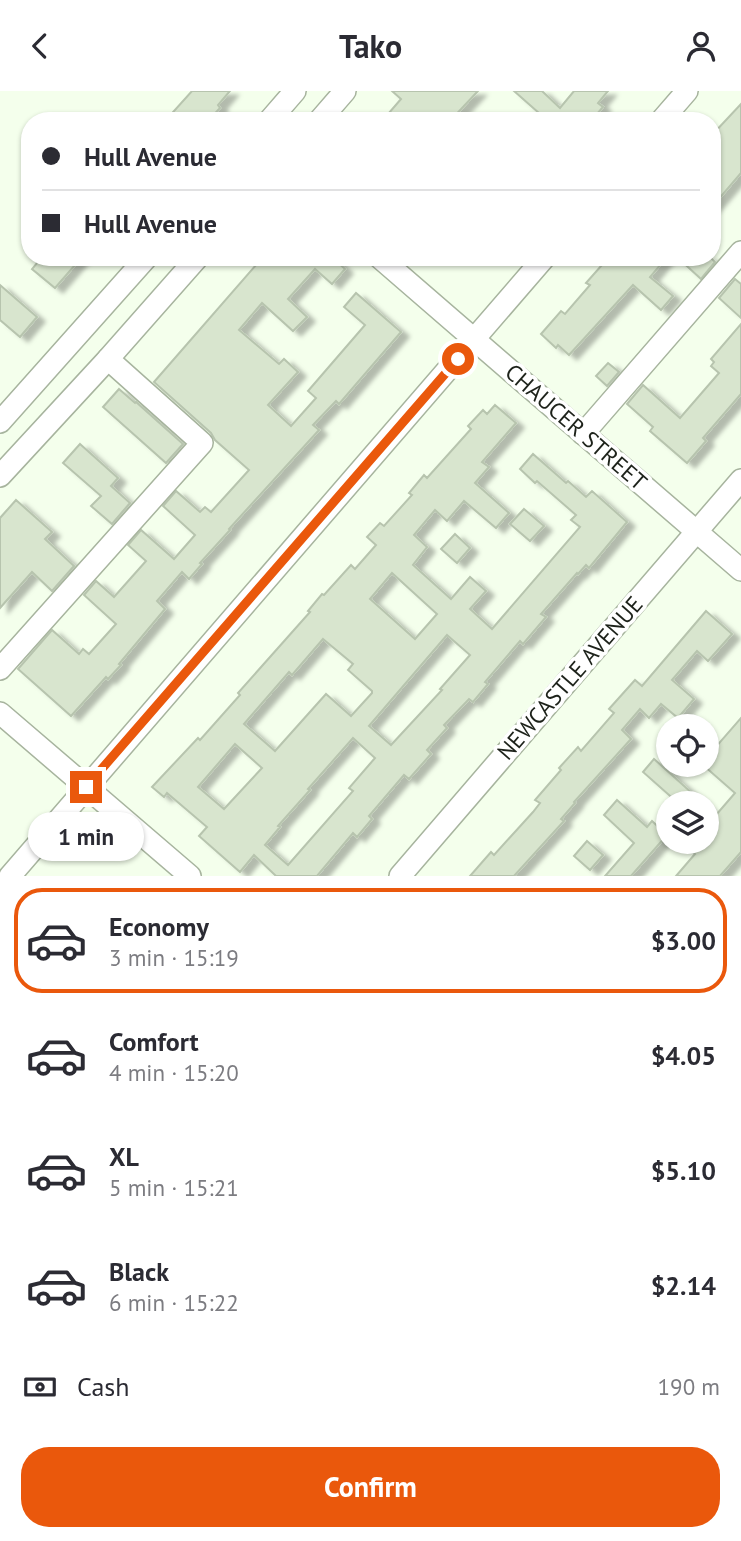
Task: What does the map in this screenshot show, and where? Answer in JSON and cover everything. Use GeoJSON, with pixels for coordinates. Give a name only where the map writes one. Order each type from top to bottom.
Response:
{"type":"FeatureCollection","features":[{"type":"Feature","properties":{"kind":"street"},"geometry":{"type":"LineString","coordinates":[[277,112],[295,91]]}},
{"type":"Feature","properties":{"kind":"street"},"geometry":{"type":"LineString","coordinates":[[327,112],[345,91]]}},
{"type":"Feature","properties":{"kind":"street"},"geometry":{"type":"LineString","coordinates":[[669,112],[687,91]]}},
{"type":"Feature","properties":{"kind":"street"},"geometry":{"type":"LineString","coordinates":[[583,434],[741,252]]}},
{"type":"Feature","properties":{"kind":"street"},"geometry":{"type":"LineString","coordinates":[[0,422],[139,266]]}},
{"type":"Feature","properties":{"kind":"street"},"geometry":{"type":"LineString","coordinates":[[0,476],[190,266]]}},
{"type":"Feature","properties":{"kind":"street","name":"CHAUCER STREET"},"geometry":{"type":"LineString","coordinates":[[389,266],[741,570]]}},
{"type":"Feature","properties":{"kind":"street"},"geometry":{"type":"LineString","coordinates":[[10,876],[537,266]]}},
{"type":"Feature","properties":{"kind":"street"},"geometry":{"type":"LineString","coordinates":[[0,669],[202,443],[108,359]]}},
{"type":"Feature","properties":{"kind":"street","name":"NEWCASTLE AVENUE"},"geometry":{"type":"LineString","coordinates":[[400,876],[741,480]]}},
{"type":"Feature","properties":{"kind":"street"},"geometry":{"type":"LineString","coordinates":[[0,713],[190,876]]}},
{"type":"Feature","properties":{"kind":"building"},"geometry":{"type":"Polygon","coordinates":[[[192,91],[230,91],[218,105],[220,108],[216,112],[173,112],[192,91]]]}},
{"type":"Feature","properties":{"kind":"building"},"geometry":{"type":"Polygon","coordinates":[[[392,91],[478,91],[458,112],[390,112],[401,99],[392,91]]]}},
{"type":"Feature","properties":{"kind":"building"},"geometry":{"type":"Polygon","coordinates":[[[514,91],[542,91],[560,108],[574,91],[608,91],[598,103],[603,107],[599,112],[538,112],[514,91]]]}},
{"type":"Feature","properties":{"kind":"building"},"geometry":{"type":"Polygon","coordinates":[[[741,104],[741,173],[721,196],[721,125],[741,104]]]}},
{"type":"Feature","properties":{"kind":"building"},"geometry":{"type":"Polygon","coordinates":[[[34,266],[74,266],[55,288],[32,269],[34,266]]]}},
{"type":"Feature","properties":{"kind":"building"},"geometry":{"type":"Polygon","coordinates":[[[255,266],[342,266],[345,269],[332,284],[315,269],[288,299],[307,317],[293,331],[262,303],[239,330],[279,364],[284,359],[298,372],[268,405],[291,426],[316,398],[308,391],[365,325],[344,307],[356,293],[401,332],[339,404],[336,401],[313,425],[319,430],[229,529],[189,579],[182,572],[157,601],[165,609],[119,664],[121,665],[108,679],[106,677],[71,716],[18,669],[52,630],[79,654],[83,649],[89,654],[116,624],[84,595],[96,581],[114,597],[146,561],[128,545],[141,530],[174,559],[195,535],[163,506],[176,491],[200,512],[205,507],[211,512],[249,470],[154,382],[255,266]]]}},
{"type":"Feature","properties":{"kind":"building"},"geometry":{"type":"Polygon","coordinates":[[[601,266],[659,266],[650,277],[673,296],[661,310],[633,285],[569,355],[558,345],[556,348],[541,334],[561,311],[565,314],[590,285],[586,283],[601,266]]]}},
{"type":"Feature","properties":{"kind":"building"},"geometry":{"type":"Polygon","coordinates":[[[687,266],[712,266],[701,279],[687,266]]]}},
{"type":"Feature","properties":{"kind":"building"},"geometry":{"type":"Polygon","coordinates":[[[735,279],[741,284],[741,318],[719,298],[735,279]]]}},
{"type":"Feature","properties":{"kind":"building"},"geometry":{"type":"Polygon","coordinates":[[[0,285],[37,317],[20,337],[0,320],[0,285]]]}},
{"type":"Feature","properties":{"kind":"building"},"geometry":{"type":"Polygon","coordinates":[[[741,324],[741,394],[703,438],[706,441],[687,463],[650,431],[653,427],[627,404],[643,385],[680,418],[719,373],[711,366],[714,362],[711,359],[741,324]]]}},
{"type":"Feature","properties":{"kind":"building"},"geometry":{"type":"Polygon","coordinates":[[[608,363],[619,372],[607,386],[596,376],[608,363]]]}},
{"type":"Feature","properties":{"kind":"building"},"geometry":{"type":"Polygon","coordinates":[[[119,389],[183,444],[166,463],[103,407],[119,389]]]}},
{"type":"Feature","properties":{"kind":"building"},"geometry":{"type":"Polygon","coordinates":[[[495,405],[516,423],[482,462],[489,467],[475,483],[509,513],[496,528],[464,501],[447,521],[435,510],[414,535],[427,547],[413,565],[451,599],[470,577],[486,591],[470,609],[492,629],[580,527],[571,520],[576,515],[520,469],[533,454],[586,497],[592,491],[627,522],[589,568],[586,565],[577,573],[541,614],[546,617],[523,644],[520,641],[485,682],[488,684],[473,702],[469,699],[444,725],[447,728],[427,750],[431,754],[409,779],[404,775],[369,816],[372,819],[357,837],[353,833],[317,876],[276,876],[254,855],[240,872],[199,836],[207,827],[167,793],[164,797],[152,787],[198,738],[200,740],[240,695],[238,693],[310,612],[308,611],[322,594],[324,595],[351,565],[355,569],[376,545],[367,537],[380,523],[384,526],[412,495],[409,493],[424,475],[427,478],[471,429],[468,426],[483,410],[487,414],[495,405]],[[392,573],[370,599],[415,639],[437,614],[392,573]],[[447,635],[369,726],[391,745],[470,655],[447,635]],[[323,639],[292,675],[289,672],[244,724],[275,751],[326,694],[351,716],[372,693],[348,670],[353,664],[323,639]],[[353,738],[308,789],[310,790],[265,845],[288,865],[353,791],[349,788],[375,758],[353,738]],[[235,744],[198,787],[224,809],[262,768],[235,744]]]}},
{"type":"Feature","properties":{"kind":"building"},"geometry":{"type":"Polygon","coordinates":[[[80,444],[118,478],[111,486],[130,503],[112,524],[91,506],[101,496],[63,463],[80,444]]]}},
{"type":"Feature","properties":{"kind":"building"},"geometry":{"type":"Polygon","coordinates":[[[16,500],[52,532],[45,539],[74,566],[52,591],[32,572],[0,608],[0,518],[16,500]]]}},
{"type":"Feature","properties":{"kind":"building"},"geometry":{"type":"Polygon","coordinates":[[[524,509],[544,526],[530,541],[510,524],[524,509]]]}},
{"type":"Feature","properties":{"kind":"building"},"geometry":{"type":"Polygon","coordinates":[[[455,534],[470,548],[457,563],[441,549],[455,534]]]}},
{"type":"Feature","properties":{"kind":"building"},"geometry":{"type":"Polygon","coordinates":[[[706,611],[732,634],[708,661],[697,651],[672,680],[694,699],[681,714],[673,714],[661,704],[649,718],[640,709],[622,730],[631,739],[574,802],[561,819],[564,821],[514,876],[470,876],[491,852],[494,855],[533,812],[540,803],[535,800],[561,770],[559,768],[578,747],[581,751],[614,713],[609,709],[635,680],[642,686],[706,611]]]}},
{"type":"Feature","properties":{"kind":"building"},"geometry":{"type":"Polygon","coordinates":[[[741,718],[741,852],[720,876],[676,876],[695,854],[719,854],[719,812],[735,793],[717,777],[719,777],[719,743],[741,718]]]}},
{"type":"Feature","properties":{"kind":"building"},"geometry":{"type":"Polygon","coordinates":[[[654,759],[656,777],[674,777],[690,791],[664,791],[643,772],[654,759]]]}},
{"type":"Feature","properties":{"kind":"building"},"geometry":{"type":"Polygon","coordinates":[[[617,800],[647,827],[652,821],[656,825],[656,848],[631,876],[605,876],[634,843],[604,815],[617,800]]]}},
{"type":"Feature","properties":{"kind":"building"},"geometry":{"type":"Polygon","coordinates":[[[587,841],[603,855],[590,870],[574,856],[587,841]]]}},
{"type":"Feature","properties":{"kind":"route"},"geometry":{"type":"LineString","coordinates":[[86,787],[458,359]]}}]}
